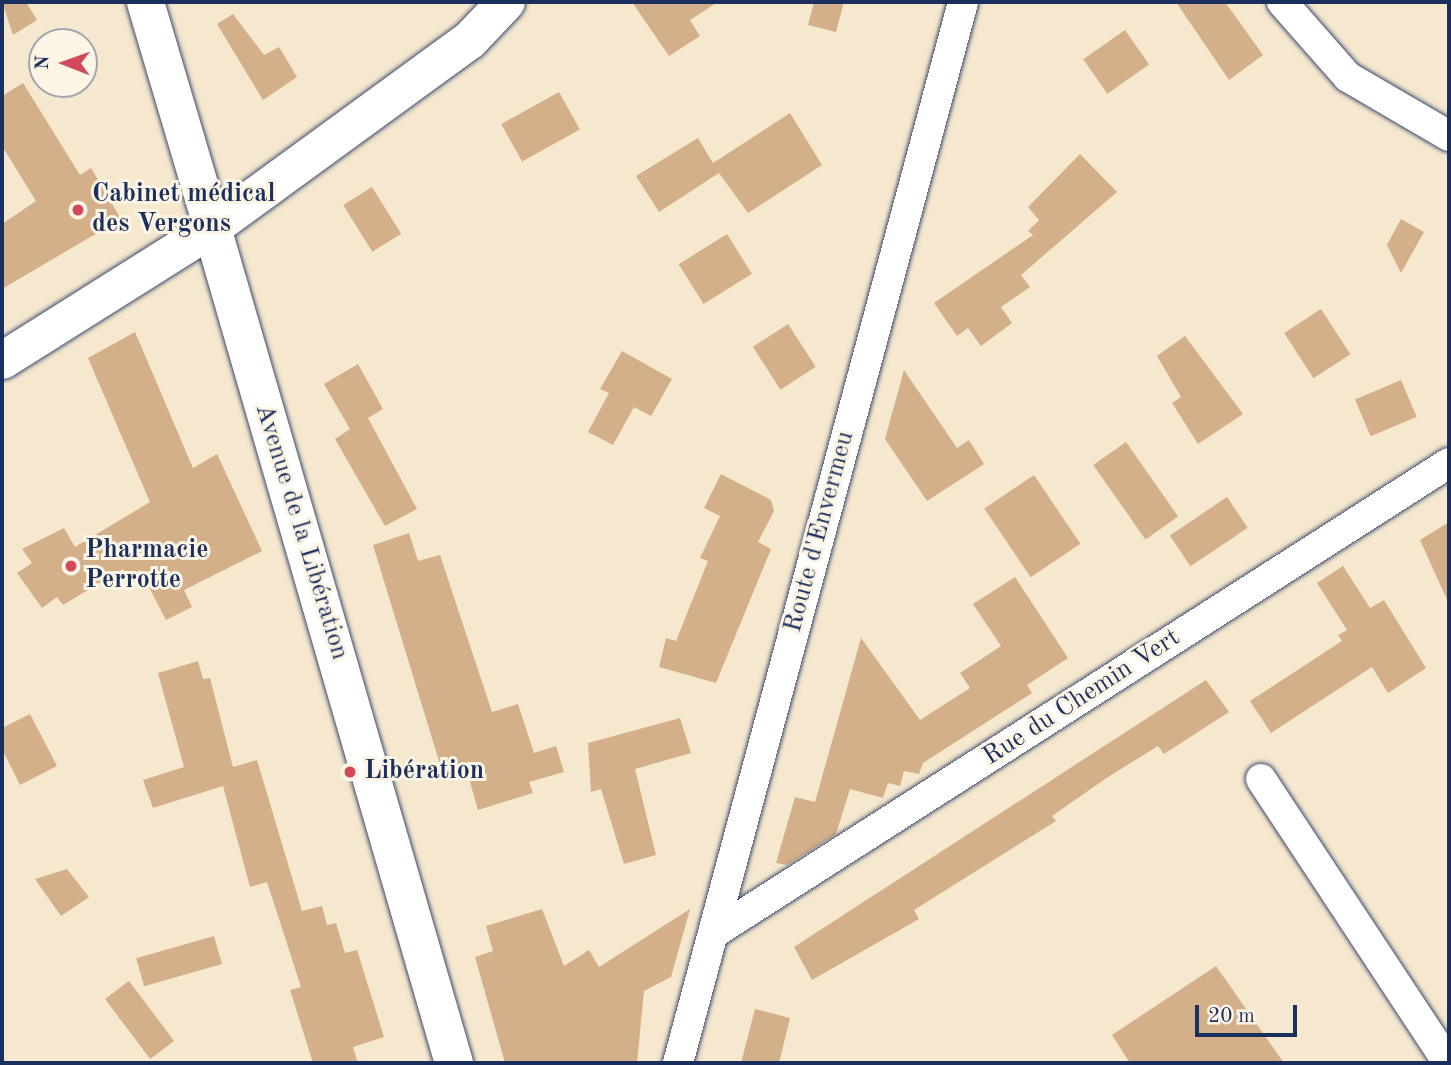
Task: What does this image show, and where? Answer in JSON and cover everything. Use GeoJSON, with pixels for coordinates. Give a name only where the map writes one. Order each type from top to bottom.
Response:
{"type":"FeatureCollection","features":[{"type":"Feature","properties":{"kind":"main road"},"geometry":{"type":"LineString","coordinates":[[212,228],[470,40],[506,2]]}},
{"type":"Feature","properties":{"kind":"main road","name":"Avenue de la Libération"},"geometry":{"type":"LineString","coordinates":[[212,228],[454,1063]]}},
{"type":"Feature","properties":{"kind":"street","name":"Avenue de la Libération"},"geometry":{"type":"LineString","coordinates":[[145,2],[212,228]]}},
{"type":"Feature","properties":{"kind":"street","name":"Route d'Envermeu"},"geometry":{"type":"LineString","coordinates":[[678,1063],[963,2]]}},
{"type":"Feature","properties":{"kind":"street"},"geometry":{"type":"LineString","coordinates":[[1282,2],[1348,77],[1449,136]]}},
{"type":"Feature","properties":{"kind":"street"},"geometry":{"type":"LineString","coordinates":[[2,360],[212,228]]}},
{"type":"Feature","properties":{"kind":"street","name":"Rue du Chemin Vert"},"geometry":{"type":"LineString","coordinates":[[714,933],[1449,463]]}},
{"type":"Feature","properties":{"kind":"street"},"geometry":{"type":"LineString","coordinates":[[1261,779],[1448,1063]]}},
{"type":"Feature","properties":{"kind":"building"},"geometry":{"type":"Polygon","coordinates":[[[2,2],[26,2],[37,20],[13,35],[2,2]]]}},
{"type":"Feature","properties":{"kind":"building"},"geometry":{"type":"Polygon","coordinates":[[[632,2],[718,2],[690,20],[700,36],[669,56],[632,2]]]}},
{"type":"Feature","properties":{"kind":"building"},"geometry":{"type":"Polygon","coordinates":[[[814,2],[844,2],[836,32],[808,25],[814,2]]]}},
{"type":"Feature","properties":{"kind":"building"},"geometry":{"type":"Polygon","coordinates":[[[1176,2],[1225,2],[1263,55],[1229,80],[1176,2]]]}},
{"type":"Feature","properties":{"kind":"building"},"geometry":{"type":"Polygon","coordinates":[[[233,14],[264,55],[279,47],[297,77],[263,100],[217,24],[233,14]]]}},
{"type":"Feature","properties":{"kind":"building"},"geometry":{"type":"Polygon","coordinates":[[[1125,30],[1149,64],[1107,94],[1083,59],[1125,30]]]}},
{"type":"Feature","properties":{"kind":"building"},"geometry":{"type":"Polygon","coordinates":[[[23,83],[28,91],[28,98],[32,98],[80,175],[91,168],[121,219],[2,289],[2,224],[36,201],[2,146],[2,96],[23,83]]]}},
{"type":"Feature","properties":{"kind":"building"},"geometry":{"type":"Polygon","coordinates":[[[559,92],[580,130],[522,162],[501,124],[559,92]]]}},
{"type":"Feature","properties":{"kind":"building"},"geometry":{"type":"Polygon","coordinates":[[[790,113],[822,165],[748,213],[719,173],[659,212],[636,176],[698,138],[713,163],[790,113]]]}},
{"type":"Feature","properties":{"kind":"building"},"geometry":{"type":"Polygon","coordinates":[[[1080,154],[1117,192],[1021,275],[1030,287],[1001,307],[1012,323],[981,346],[968,328],[957,336],[934,303],[1033,235],[1028,231],[1039,220],[1028,207],[1080,154]]]}},
{"type":"Feature","properties":{"kind":"building"},"geometry":{"type":"Polygon","coordinates":[[[372,187],[401,234],[372,252],[343,205],[372,187]]]}},
{"type":"Feature","properties":{"kind":"building"},"geometry":{"type":"Polygon","coordinates":[[[1401,219],[1424,232],[1401,273],[1387,245],[1401,219]]]}},
{"type":"Feature","properties":{"kind":"building"},"geometry":{"type":"Polygon","coordinates":[[[727,234],[752,274],[704,304],[679,264],[727,234]]]}},
{"type":"Feature","properties":{"kind":"building"},"geometry":{"type":"Polygon","coordinates":[[[1321,309],[1350,354],[1314,378],[1284,333],[1321,309]]]}},
{"type":"Feature","properties":{"kind":"building"},"geometry":{"type":"Polygon","coordinates":[[[788,324],[816,367],[781,390],[753,347],[788,324]]]}},
{"type":"Feature","properties":{"kind":"building"},"geometry":{"type":"Polygon","coordinates":[[[135,332],[193,468],[217,454],[262,551],[184,590],[192,607],[166,620],[140,570],[128,577],[123,569],[63,605],[57,597],[42,608],[17,573],[32,563],[22,549],[64,528],[75,547],[150,502],[88,358],[135,332]]]}},
{"type":"Feature","properties":{"kind":"building"},"geometry":{"type":"Polygon","coordinates":[[[1185,336],[1243,414],[1198,444],[1172,403],[1181,397],[1157,356],[1185,336]]]}},
{"type":"Feature","properties":{"kind":"building"},"geometry":{"type":"Polygon","coordinates":[[[622,351],[672,379],[651,416],[634,407],[613,445],[588,432],[609,393],[600,389],[622,351]]]}},
{"type":"Feature","properties":{"kind":"building"},"geometry":{"type":"Polygon","coordinates":[[[358,364],[383,409],[368,418],[417,509],[385,526],[335,439],[350,429],[324,384],[358,364]]]}},
{"type":"Feature","properties":{"kind":"building"},"geometry":{"type":"Polygon","coordinates":[[[904,370],[957,448],[969,440],[984,464],[927,501],[885,439],[904,370]]]}},
{"type":"Feature","properties":{"kind":"building"},"geometry":{"type":"Polygon","coordinates":[[[1401,380],[1417,417],[1371,436],[1355,400],[1401,380]]]}},
{"type":"Feature","properties":{"kind":"building"},"geometry":{"type":"Polygon","coordinates":[[[1126,442],[1178,517],[1145,539],[1093,465],[1126,442]]]}},
{"type":"Feature","properties":{"kind":"building"},"geometry":{"type":"Polygon","coordinates":[[[721,474],[771,500],[774,511],[758,542],[771,549],[716,683],[659,667],[666,638],[676,641],[708,561],[700,558],[720,516],[704,508],[721,474]]]}},
{"type":"Feature","properties":{"kind":"building"},"geometry":{"type":"Polygon","coordinates":[[[1034,475],[1080,544],[1031,577],[984,509],[1034,475]]]}},
{"type":"Feature","properties":{"kind":"building"},"geometry":{"type":"Polygon","coordinates":[[[1227,497],[1248,528],[1190,566],[1170,536],[1227,497]]]}},
{"type":"Feature","properties":{"kind":"building"},"geometry":{"type":"Polygon","coordinates":[[[1449,522],[1449,604],[1420,540],[1449,522]]]}},
{"type":"Feature","properties":{"kind":"building"},"geometry":{"type":"Polygon","coordinates":[[[409,533],[418,561],[440,555],[492,712],[518,704],[534,753],[556,746],[564,772],[529,782],[533,793],[478,810],[465,764],[442,771],[373,545],[409,533]]]}},
{"type":"Feature","properties":{"kind":"building"},"geometry":{"type":"Polygon","coordinates":[[[1343,566],[1370,608],[1384,600],[1426,668],[1388,693],[1372,667],[1271,733],[1250,701],[1342,641],[1338,635],[1347,630],[1317,583],[1343,566]]]}},
{"type":"Feature","properties":{"kind":"building"},"geometry":{"type":"Polygon","coordinates":[[[1015,577],[1068,658],[1027,685],[1032,693],[923,763],[919,774],[904,771],[900,786],[888,783],[883,798],[850,789],[836,834],[787,865],[776,863],[795,797],[815,802],[861,638],[920,720],[970,688],[960,673],[1001,646],[973,604],[1015,577]]]}},
{"type":"Feature","properties":{"kind":"building"},"geometry":{"type":"Polygon","coordinates":[[[198,661],[203,679],[210,678],[233,767],[257,760],[302,911],[322,906],[327,925],[336,923],[345,953],[357,950],[384,1037],[353,1047],[358,1063],[313,1063],[290,990],[301,987],[267,882],[250,887],[223,786],[153,808],[143,780],[184,767],[158,673],[198,661]]]}},
{"type":"Feature","properties":{"kind":"building"},"geometry":{"type":"Polygon","coordinates":[[[1206,680],[1229,712],[1164,754],[1158,746],[1108,777],[1052,816],[1056,821],[914,910],[919,919],[812,980],[794,947],[1206,680]]]}},
{"type":"Feature","properties":{"kind":"building"},"geometry":{"type":"Polygon","coordinates":[[[30,714],[57,766],[20,785],[2,749],[2,728],[30,714]]]}},
{"type":"Feature","properties":{"kind":"building"},"geometry":{"type":"Polygon","coordinates":[[[680,718],[691,753],[635,769],[656,855],[624,864],[601,789],[591,792],[588,743],[680,718]]]}},
{"type":"Feature","properties":{"kind":"building"},"geometry":{"type":"Polygon","coordinates":[[[67,869],[89,897],[61,916],[35,879],[67,869]]]}},
{"type":"Feature","properties":{"kind":"building"},"geometry":{"type":"Polygon","coordinates":[[[542,909],[564,966],[589,950],[599,967],[690,909],[671,977],[644,991],[637,1063],[505,1063],[475,957],[493,951],[486,926],[542,909]]]}},
{"type":"Feature","properties":{"kind":"building"},"geometry":{"type":"Polygon","coordinates":[[[214,936],[222,964],[144,986],[136,958],[214,936]]]}},
{"type":"Feature","properties":{"kind":"building"},"geometry":{"type":"Polygon","coordinates":[[[1216,966],[1284,1063],[1130,1063],[1112,1035],[1216,966]]]}},
{"type":"Feature","properties":{"kind":"building"},"geometry":{"type":"Polygon","coordinates":[[[129,981],[174,1041],[150,1059],[105,999],[129,981]]]}},
{"type":"Feature","properties":{"kind":"building"},"geometry":{"type":"Polygon","coordinates":[[[755,1009],[790,1018],[779,1063],[741,1063],[755,1009]]]}},
{"type":"Feature","properties":{"kind":"place","name":"Cabinet médical des Vergons"},"geometry":{"type":"Point","coordinates":[78,210]}},
{"type":"Feature","properties":{"kind":"place","name":"Pharmacie Perrotte"},"geometry":{"type":"Point","coordinates":[71,566]}},
{"type":"Feature","properties":{"kind":"place","name":"Libération"},"geometry":{"type":"Point","coordinates":[350,772]}}]}
